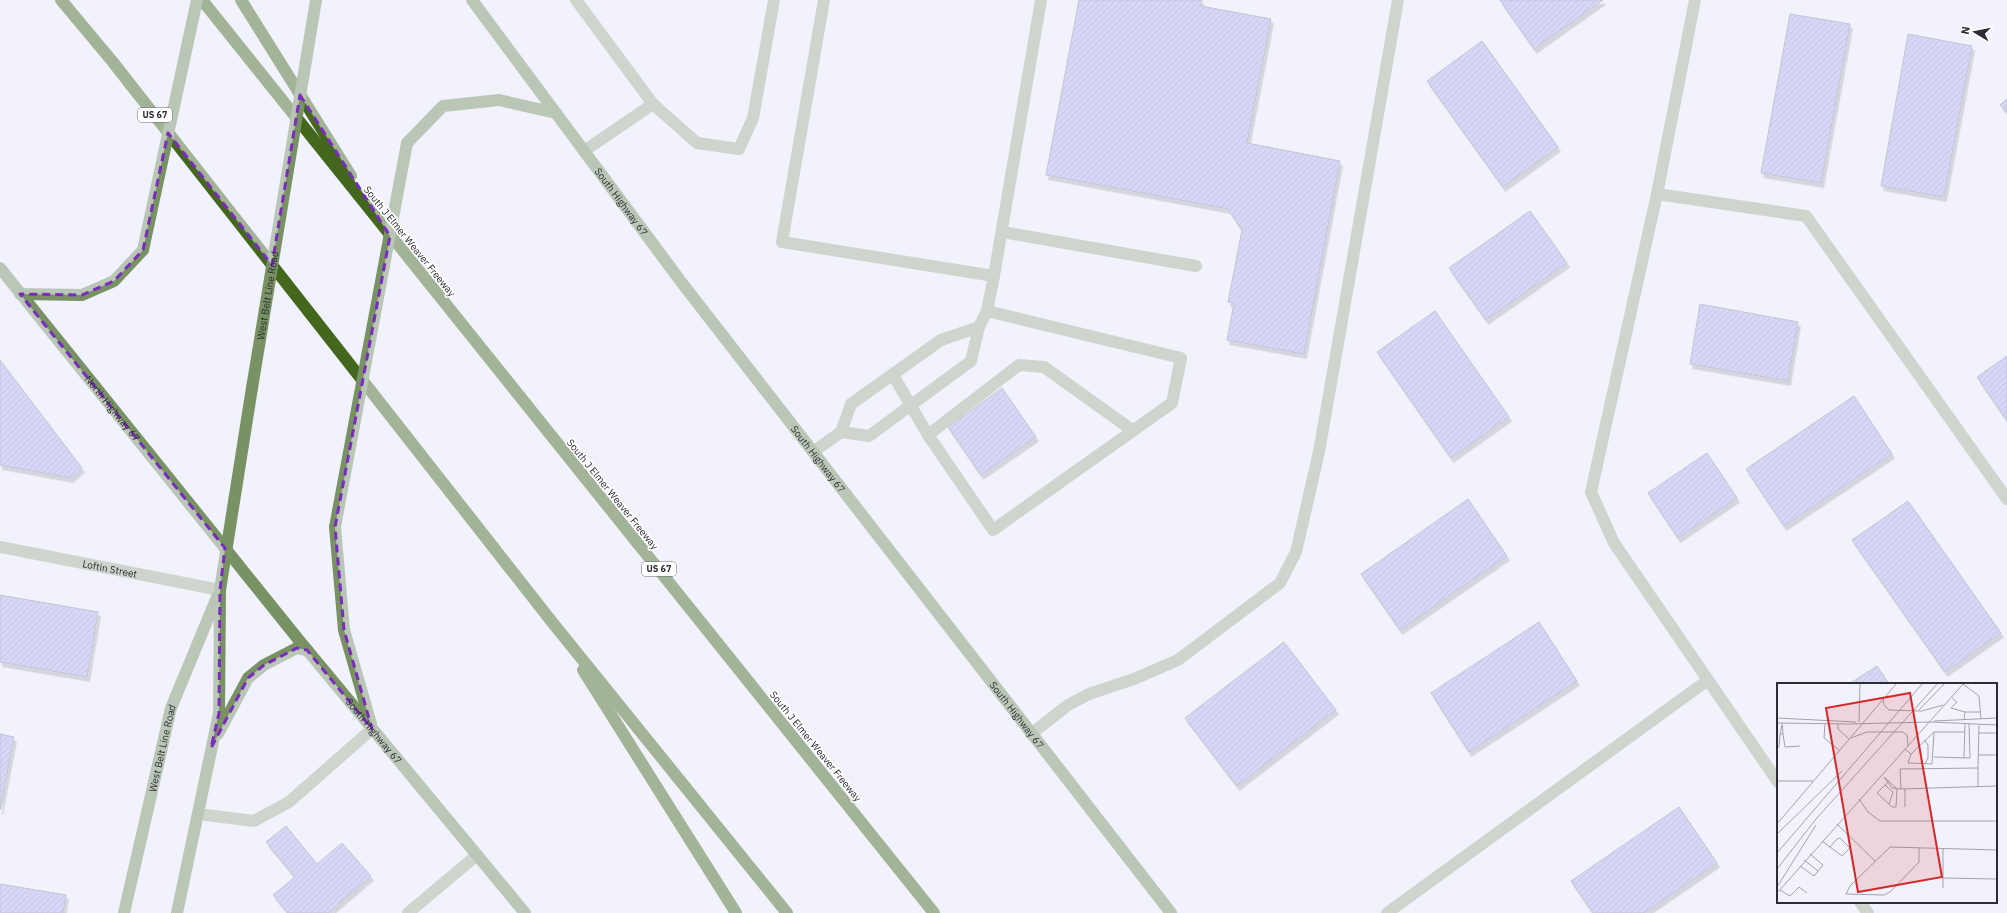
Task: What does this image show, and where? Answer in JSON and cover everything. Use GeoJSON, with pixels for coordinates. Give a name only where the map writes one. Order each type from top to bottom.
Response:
{"type":"FeatureCollection","features":[{"type":"Feature","properties":{"kind":"highway","name":"US 67"},"geometry":{"type":"LineString","coordinates":[[61,0],[112,61],[552,622],[787,913]]}},
{"type":"Feature","properties":{"kind":"highway","name":"South J Elmer Weaver Freeway"},"geometry":{"type":"LineString","coordinates":[[202,0],[934,913]]}},
{"type":"Feature","properties":{"kind":"highway"},"geometry":{"type":"LineString","coordinates":[[241,0],[386,231]]}},
{"type":"Feature","properties":{"kind":"highway"},"geometry":{"type":"LineString","coordinates":[[552,622],[736,913]]}},
{"type":"Feature","properties":{"kind":"main road"},"geometry":{"type":"LineString","coordinates":[[20,294],[82,296],[114,281],[143,250],[197,0]]}},
{"type":"Feature","properties":{"kind":"main road","name":"West Belt Line Road"},"geometry":{"type":"LineString","coordinates":[[177,913],[219,713],[220,590],[225,548],[316,0]]}},
{"type":"Feature","properties":{"kind":"main road","name":"South Highway 67"},"geometry":{"type":"LineString","coordinates":[[472,0],[682,282],[1170,913]]}},
{"type":"Feature","properties":{"kind":"main road"},"geometry":{"type":"LineString","coordinates":[[372,729],[344,630],[335,528],[386,231],[407,143],[443,106],[499,100],[556,113]]}},
{"type":"Feature","properties":{"kind":"main road","name":"North Highway 67"},"geometry":{"type":"LineString","coordinates":[[0,268],[225,548]]}},
{"type":"Feature","properties":{"kind":"main road","name":"South Highway 67"},"geometry":{"type":"LineString","coordinates":[[225,548],[307,650],[525,913]]}},
{"type":"Feature","properties":{"kind":"main road","name":"West Belt Line Road"},"geometry":{"type":"LineString","coordinates":[[124,913],[171,708],[220,590]]}},
{"type":"Feature","properties":{"kind":"main road"},"geometry":{"type":"LineString","coordinates":[[211,748],[248,678],[264,665],[297,648],[307,650]]}},
{"type":"Feature","properties":{"kind":"street"},"geometry":{"type":"LineString","coordinates":[[576,0],[653,104],[697,143],[739,149],[753,118],[774,0]]}},
{"type":"Feature","properties":{"kind":"street"},"geometry":{"type":"LineString","coordinates":[[824,0],[782,242],[994,276]]}},
{"type":"Feature","properties":{"kind":"street"},"geometry":{"type":"LineString","coordinates":[[841,432],[868,436],[971,361],[979,327],[987,311],[994,276],[1042,0]]}},
{"type":"Feature","properties":{"kind":"street"},"geometry":{"type":"LineString","coordinates":[[1031,734],[1068,705],[1089,694],[1134,679],[1178,660],[1280,582],[1296,552],[1318,452],[1398,0]]}},
{"type":"Feature","properties":{"kind":"street"},"geometry":{"type":"LineString","coordinates":[[1695,0],[1657,194],[1591,492],[1614,543],[1777,781]]}},
{"type":"Feature","properties":{"kind":"street"},"geometry":{"type":"LineString","coordinates":[[584,151],[653,104]]}},
{"type":"Feature","properties":{"kind":"street"},"geometry":{"type":"LineString","coordinates":[[1657,194],[1806,216],[2007,499]]}},
{"type":"Feature","properties":{"kind":"street"},"geometry":{"type":"LineString","coordinates":[[1002,232],[1196,266]]}},
{"type":"Feature","properties":{"kind":"street"},"geometry":{"type":"LineString","coordinates":[[892,375],[928,435],[993,530],[1172,403],[1181,358],[987,311]]}},
{"type":"Feature","properties":{"kind":"street"},"geometry":{"type":"LineString","coordinates":[[813,452],[841,432],[851,404],[941,340],[979,327]]}},
{"type":"Feature","properties":{"kind":"street"},"geometry":{"type":"LineString","coordinates":[[928,435],[1019,365],[1044,367],[1132,430]]}},
{"type":"Feature","properties":{"kind":"street","name":"Loftin Street"},"geometry":{"type":"LineString","coordinates":[[0,547],[220,590]]}},
{"type":"Feature","properties":{"kind":"street"},"geometry":{"type":"LineString","coordinates":[[1387,913],[1708,680]]}},
{"type":"Feature","properties":{"kind":"street"},"geometry":{"type":"LineString","coordinates":[[198,814],[254,822],[289,802],[372,729]]}},
{"type":"Feature","properties":{"kind":"street"},"geometry":{"type":"LineString","coordinates":[[408,913],[477,855]]}},
{"type":"Feature","properties":{"kind":"street"},"geometry":{"type":"LineString","coordinates":[[1861,903],[1868,913]]}},
{"type":"Feature","properties":{"kind":"highlighted area"},"geometry":{"type":"Polygon","coordinates":[[[300,95],[390,236],[335,527],[344,630],[372,729],[307,650],[297,648],[264,665],[248,678],[211,748],[219,713],[220,590],[225,548],[20,294],[82,295],[114,281],[143,250],[168,133],[272,265],[300,95]]]}},
{"type":"Feature","properties":{"kind":"building"},"geometry":{"type":"Polygon","coordinates":[[[1079,0],[1202,0],[1201,6],[1271,19],[1247,143],[1340,161],[1304,354],[1227,340],[1234,303],[1228,302],[1242,230],[1228,209],[1046,175],[1079,0]]]}},
{"type":"Feature","properties":{"kind":"building"},"geometry":{"type":"Polygon","coordinates":[[[1500,0],[1603,0],[1534,49],[1500,0]]]}},
{"type":"Feature","properties":{"kind":"building"},"geometry":{"type":"Polygon","coordinates":[[[1790,14],[1850,24],[1821,183],[1761,173],[1790,14]]]}},
{"type":"Feature","properties":{"kind":"building"},"geometry":{"type":"Polygon","coordinates":[[[1908,34],[1972,46],[1944,197],[1881,186],[1908,34]]]}},
{"type":"Feature","properties":{"kind":"building"},"geometry":{"type":"Polygon","coordinates":[[[1482,41],[1558,147],[1503,187],[1427,81],[1482,41]]]}},
{"type":"Feature","properties":{"kind":"building"},"geometry":{"type":"Polygon","coordinates":[[[2007,99],[2007,112],[2000,105],[2007,99]]]}},
{"type":"Feature","properties":{"kind":"building"},"geometry":{"type":"Polygon","coordinates":[[[1530,211],[1567,263],[1486,320],[1449,268],[1530,211]]]}},
{"type":"Feature","properties":{"kind":"building"},"geometry":{"type":"Polygon","coordinates":[[[1700,304],[1798,322],[1788,381],[1690,364],[1700,304]]]}},
{"type":"Feature","properties":{"kind":"building"},"geometry":{"type":"Polygon","coordinates":[[[1435,311],[1509,417],[1451,458],[1377,352],[1435,311]]]}},
{"type":"Feature","properties":{"kind":"building"},"geometry":{"type":"Polygon","coordinates":[[[2007,356],[2007,421],[1977,377],[2007,356]]]}},
{"type":"Feature","properties":{"kind":"building"},"geometry":{"type":"Polygon","coordinates":[[[0,360],[82,468],[71,478],[0,465],[0,360]]]}},
{"type":"Feature","properties":{"kind":"building"},"geometry":{"type":"Polygon","coordinates":[[[1002,388],[1036,437],[981,475],[948,427],[1002,388]]]}},
{"type":"Feature","properties":{"kind":"building"},"geometry":{"type":"Polygon","coordinates":[[[1854,396],[1892,454],[1784,526],[1746,469],[1854,396]]]}},
{"type":"Feature","properties":{"kind":"building"},"geometry":{"type":"Polygon","coordinates":[[[1707,453],[1737,498],[1678,538],[1648,493],[1707,453]]]}},
{"type":"Feature","properties":{"kind":"building"},"geometry":{"type":"Polygon","coordinates":[[[1468,499],[1507,556],[1400,630],[1361,574],[1468,499]]]}},
{"type":"Feature","properties":{"kind":"building"},"geometry":{"type":"Polygon","coordinates":[[[1908,501],[2001,633],[1945,672],[1852,540],[1908,501]]]}},
{"type":"Feature","properties":{"kind":"building"},"geometry":{"type":"Polygon","coordinates":[[[0,595],[98,612],[87,677],[0,662],[0,595]]]}},
{"type":"Feature","properties":{"kind":"building"},"geometry":{"type":"Polygon","coordinates":[[[1539,622],[1577,681],[1469,752],[1431,693],[1539,622]]]}},
{"type":"Feature","properties":{"kind":"building"},"geometry":{"type":"Polygon","coordinates":[[[1284,642],[1336,710],[1237,786],[1185,718],[1284,642]]]}},
{"type":"Feature","properties":{"kind":"building"},"geometry":{"type":"Polygon","coordinates":[[[1877,666],[1888,683],[1851,683],[1877,666]]]}},
{"type":"Feature","properties":{"kind":"building"},"geometry":{"type":"Polygon","coordinates":[[[0,734],[14,737],[0,810],[0,734]]]}},
{"type":"Feature","properties":{"kind":"building"},"geometry":{"type":"Polygon","coordinates":[[[1679,807],[1717,863],[1644,913],[1593,913],[1571,881],[1679,807]]]}},
{"type":"Feature","properties":{"kind":"building"},"geometry":{"type":"Polygon","coordinates":[[[286,826],[317,864],[342,843],[371,876],[328,913],[288,913],[273,895],[295,877],[266,842],[286,826]]]}},
{"type":"Feature","properties":{"kind":"building"},"geometry":{"type":"Polygon","coordinates":[[[0,884],[66,895],[63,913],[0,913],[0,884]]]}}]}
